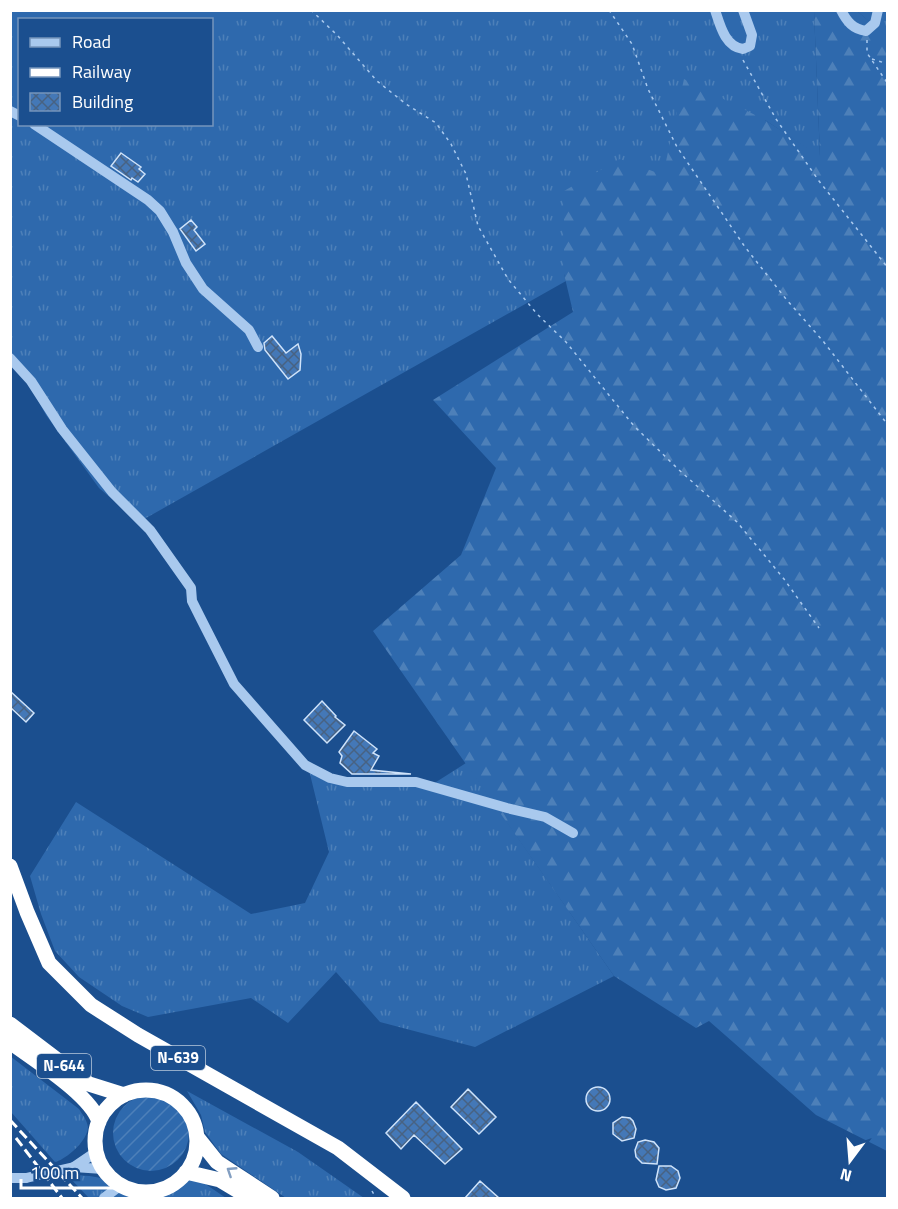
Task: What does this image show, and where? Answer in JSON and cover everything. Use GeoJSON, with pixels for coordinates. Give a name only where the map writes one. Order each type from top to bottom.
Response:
{"type":"FeatureCollection","features":[{"type":"Feature","properties":{"kind":"highway","name":"N-639"},"geometry":{"type":"LineString","coordinates":[[10,866],[49,963],[91,1005],[138,1035],[338,1148],[403,1198]]}},
{"type":"Feature","properties":{"kind":"highway","name":"N-644"},"geometry":{"type":"LineString","coordinates":[[10,1024],[89,1084],[124,1095]]}},
{"type":"Feature","properties":{"kind":"highway","name":"N-644"},"geometry":{"type":"LineString","coordinates":[[10,1042],[80,1095],[96,1113],[99,1122]]}},
{"type":"Feature","properties":{"kind":"highway"},"geometry":{"type":"LineString","coordinates":[[197,1137],[194,1157],[186,1172],[175,1183],[155,1195],[121,1185],[113,1180],[103,1169],[96,1152],[95,1137],[105,1111],[124,1095],[135,1091],[157,1091],[177,1100],[191,1116],[197,1137],[217,1162],[272,1198]]}},
{"type":"Feature","properties":{"kind":"highway"},"geometry":{"type":"LineString","coordinates":[[186,1172],[220,1180],[250,1198]]}},
{"type":"Feature","properties":{"kind":"street"},"geometry":{"type":"LineString","coordinates":[[716,10],[728,42],[737,49],[746,48],[752,41],[751,29],[743,10]]}},
{"type":"Feature","properties":{"kind":"street"},"geometry":{"type":"LineString","coordinates":[[841,10],[846,20],[853,26],[866,31],[875,23],[878,10]]}},
{"type":"Feature","properties":{"kind":"street"},"geometry":{"type":"LineString","coordinates":[[38,126],[148,200],[160,211],[173,232],[186,263],[203,289],[249,330],[258,346]]}},
{"type":"Feature","properties":{"kind":"street"},"geometry":{"type":"LineString","coordinates":[[10,358],[31,381],[62,429],[112,492],[150,530],[191,588],[192,601],[234,684],[305,765],[330,778],[347,782],[416,782],[486,803],[545,817],[573,834]]}},
{"type":"Feature","properties":{"kind":"street"},"geometry":{"type":"LineString","coordinates":[[74,1167],[96,1152]]}},
{"type":"Feature","properties":{"kind":"street"},"geometry":{"type":"LineString","coordinates":[[10,1178],[26,1178],[74,1167],[103,1169]]}},
{"type":"Feature","properties":{"kind":"street"},"geometry":{"type":"LineString","coordinates":[[105,1198],[121,1185]]}},
{"type":"Feature","properties":{"kind":"path"},"geometry":{"type":"LineString","coordinates":[[311,10],[337,35],[377,81],[406,104],[436,123],[451,144],[466,174],[478,226],[508,279],[537,314],[566,342],[634,426],[678,470],[737,522],[784,579],[819,628]]}},
{"type":"Feature","properties":{"kind":"path"},"geometry":{"type":"LineString","coordinates":[[609,10],[632,44],[648,89],[678,147],[745,247],[823,341],[888,425]]}},
{"type":"Feature","properties":{"kind":"path"},"geometry":{"type":"LineString","coordinates":[[866,31],[867,53],[888,84]]}},
{"type":"Feature","properties":{"kind":"path"},"geometry":{"type":"LineString","coordinates":[[737,49],[776,119],[819,181],[888,268]]}},
{"type":"Feature","properties":{"kind":"path"},"geometry":{"type":"LineString","coordinates":[[871,59],[888,64]]}},
{"type":"Feature","properties":{"kind":"green space"},"geometry":{"type":"Polygon","coordinates":[[[11,11],[814,11],[820,157],[765,120],[663,176],[564,191],[564,274],[566,281],[139,522],[99,488],[46,415],[30,386],[11,362],[11,11]]]}},
{"type":"Feature","properties":{"kind":"green space"},"geometry":{"type":"Polygon","coordinates":[[[814,11],[857,11],[888,37],[887,1151],[816,1115],[709,1021],[696,1028],[614,976],[373,631],[461,555],[496,468],[433,400],[573,312],[564,274],[564,191],[620,159],[663,175],[684,79],[765,120],[820,156],[814,11]]]}},
{"type":"Feature","properties":{"kind":"green space"},"geometry":{"type":"Polygon","coordinates":[[[857,11],[887,11],[887,37],[857,11]]]}},
{"type":"Feature","properties":{"kind":"green space"},"geometry":{"type":"Polygon","coordinates":[[[466,763],[614,976],[475,1047],[380,1022],[336,972],[288,1023],[251,998],[148,1017],[122,1006],[79,977],[55,951],[30,876],[76,802],[251,914],[305,903],[329,852],[309,770],[344,781],[433,784],[466,763]]]}},
{"type":"Feature","properties":{"kind":"green space"},"geometry":{"type":"Polygon","coordinates":[[[10,1056],[79,1109],[86,1120],[88,1127],[85,1138],[71,1153],[60,1160],[55,1162],[11,1112],[10,1056]]]}},
{"type":"Feature","properties":{"kind":"green space"},"geometry":{"type":"Polygon","coordinates":[[[187,1091],[298,1152],[364,1198],[286,1198],[221,1154],[205,1132],[201,1115],[187,1091]]]}},
{"type":"Feature","properties":{"kind":"green space"},"geometry":{"type":"Polygon","coordinates":[[[151,1095],[165,1098],[178,1106],[186,1119],[189,1133],[186,1147],[178,1160],[165,1168],[151,1171],[137,1168],[124,1160],[116,1147],[113,1133],[116,1119],[124,1106],[137,1098],[151,1095]]]}},
{"type":"Feature","properties":{"kind":"green space"},"geometry":{"type":"Polygon","coordinates":[[[67,1175],[111,1181],[131,1198],[89,1198],[67,1175]]]}},
{"type":"Feature","properties":{"kind":"green space"},"geometry":{"type":"Polygon","coordinates":[[[181,1176],[198,1179],[226,1198],[156,1198],[165,1184],[181,1176]]]}},
{"type":"Feature","properties":{"kind":"building"},"geometry":{"type":"Polygon","coordinates":[[[121,153],[141,167],[139,169],[145,174],[138,182],[132,178],[131,180],[111,166],[121,153]]]}},
{"type":"Feature","properties":{"kind":"building"},"geometry":{"type":"Polygon","coordinates":[[[191,220],[197,227],[194,230],[205,244],[196,251],[180,229],[191,220]]]}},
{"type":"Feature","properties":{"kind":"building"},"geometry":{"type":"Polygon","coordinates":[[[272,336],[286,353],[298,344],[301,354],[300,370],[288,379],[265,350],[264,343],[272,336]]]}},
{"type":"Feature","properties":{"kind":"building"},"geometry":{"type":"Polygon","coordinates":[[[10,691],[34,713],[26,722],[10,707],[10,691]]]}},
{"type":"Feature","properties":{"kind":"building"},"geometry":{"type":"Polygon","coordinates":[[[322,701],[345,725],[327,743],[304,720],[322,701]]]}},
{"type":"Feature","properties":{"kind":"building"},"geometry":{"type":"Polygon","coordinates":[[[354,731],[377,749],[373,753],[379,756],[371,770],[411,774],[352,774],[340,763],[342,756],[339,752],[354,731]]]}},
{"type":"Feature","properties":{"kind":"building"},"geometry":{"type":"Polygon","coordinates":[[[598,1087],[603,1088],[609,1094],[609,1104],[603,1110],[598,1111],[593,1110],[587,1104],[586,1099],[587,1094],[593,1088],[598,1087]]]}},
{"type":"Feature","properties":{"kind":"building"},"geometry":{"type":"Polygon","coordinates":[[[468,1089],[496,1117],[479,1134],[451,1107],[468,1089]]]}},
{"type":"Feature","properties":{"kind":"building"},"geometry":{"type":"Polygon","coordinates":[[[416,1102],[462,1149],[445,1164],[414,1135],[401,1149],[386,1133],[416,1102]]]}},
{"type":"Feature","properties":{"kind":"building"},"geometry":{"type":"Polygon","coordinates":[[[622,1117],[633,1121],[636,1129],[634,1138],[622,1141],[613,1134],[613,1123],[622,1117]]]}},
{"type":"Feature","properties":{"kind":"building"},"geometry":{"type":"Polygon","coordinates":[[[645,1140],[654,1142],[659,1148],[657,1164],[642,1163],[636,1157],[635,1150],[638,1142],[645,1140]]]}},
{"type":"Feature","properties":{"kind":"building"},"geometry":{"type":"Polygon","coordinates":[[[659,1166],[671,1166],[678,1171],[680,1178],[676,1188],[666,1190],[659,1187],[656,1180],[659,1166]]]}},
{"type":"Feature","properties":{"kind":"building"},"geometry":{"type":"Polygon","coordinates":[[[480,1181],[499,1198],[465,1198],[480,1181]]]}},
{"type":"Feature","properties":{"kind":"railway"},"geometry":{"type":"LineString","coordinates":[[10,1120],[82,1198]]}},
{"type":"Feature","properties":{"kind":"railway"},"geometry":{"type":"LineString","coordinates":[[16,1138],[62,1198]]}}]}
